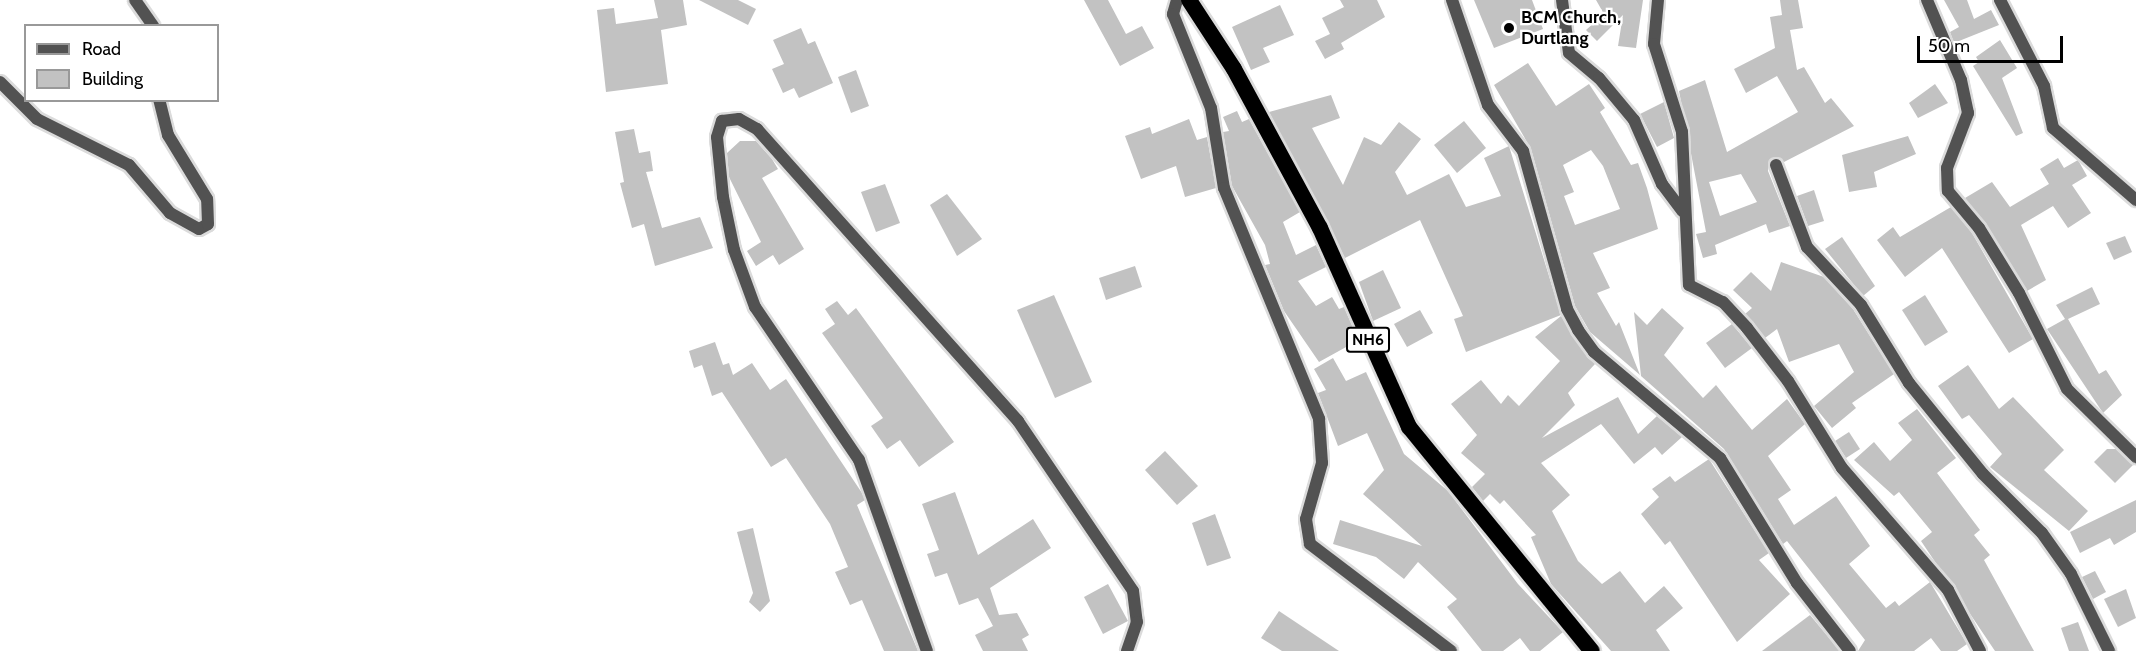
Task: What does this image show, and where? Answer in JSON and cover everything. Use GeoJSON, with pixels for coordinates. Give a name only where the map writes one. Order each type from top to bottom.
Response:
{"type":"FeatureCollection","features":[{"type":"Feature","properties":{"kind":"highway","name":"NH6"},"geometry":{"type":"LineString","coordinates":[[1189,0],[1234,69],[1320,228],[1408,427],[1592,651]]}},
{"type":"Feature","properties":{"kind":"street"},"geometry":{"type":"LineString","coordinates":[[135,0],[152,24]]}},
{"type":"Feature","properties":{"kind":"street"},"geometry":{"type":"LineString","coordinates":[[1177,0],[1173,14],[1211,108],[1224,188],[1319,419],[1322,463],[1306,519],[1310,544],[1451,651]]}},
{"type":"Feature","properties":{"kind":"street"},"geometry":{"type":"LineString","coordinates":[[1452,0],[1488,105],[1523,151],[1567,309],[1578,330],[1594,352],[1720,458],[1797,583],[1850,651]]}},
{"type":"Feature","properties":{"kind":"street"},"geometry":{"type":"LineString","coordinates":[[1562,0],[1569,53],[1599,78],[1634,120],[1662,184],[1682,211]]}},
{"type":"Feature","properties":{"kind":"street"},"geometry":{"type":"LineString","coordinates":[[1658,0],[1653,35],[1682,132],[1682,211],[1689,285],[1723,302],[1747,328],[1788,381],[1842,468],[1948,590],[1980,651]]}},
{"type":"Feature","properties":{"kind":"street"},"geometry":{"type":"LineString","coordinates":[[1927,0],[1961,80],[1968,113],[1947,168],[1948,191],[2013,283],[2067,388],[2136,457]]}},
{"type":"Feature","properties":{"kind":"street"},"geometry":{"type":"LineString","coordinates":[[2000,0],[2044,86],[2053,128],[2136,200]]}},
{"type":"Feature","properties":{"kind":"street"},"geometry":{"type":"LineString","coordinates":[[0,82],[37,119],[129,165],[170,213],[199,229],[208,224],[207,200],[168,135],[160,102]]}},
{"type":"Feature","properties":{"kind":"street"},"geometry":{"type":"LineString","coordinates":[[927,651],[859,460],[755,307],[734,250],[723,197],[717,137],[722,121],[739,119],[757,129],[1018,421],[1133,591],[1137,622],[1127,651]]}},
{"type":"Feature","properties":{"kind":"street"},"geometry":{"type":"LineString","coordinates":[[1776,165],[1807,247],[1861,305],[1909,383],[1983,474],[2042,533],[2071,574],[2109,651]]}},
{"type":"Feature","properties":{"kind":"building"},"geometry":{"type":"Polygon","coordinates":[[[654,0],[683,0],[687,25],[661,30],[668,84],[606,92],[597,10],[614,8],[616,24],[658,18],[654,0]]]}},
{"type":"Feature","properties":{"kind":"building"},"geometry":{"type":"Polygon","coordinates":[[[699,0],[738,0],[756,9],[748,25],[699,0]]]}},
{"type":"Feature","properties":{"kind":"building"},"geometry":{"type":"Polygon","coordinates":[[[1084,0],[1108,0],[1126,34],[1142,26],[1154,48],[1120,66],[1084,0]]]}},
{"type":"Feature","properties":{"kind":"building"},"geometry":{"type":"Polygon","coordinates":[[[1340,0],[1377,0],[1385,17],[1341,43],[1344,49],[1325,59],[1315,41],[1330,34],[1322,18],[1344,7],[1340,0]]]}},
{"type":"Feature","properties":{"kind":"building"},"geometry":{"type":"Polygon","coordinates":[[[1474,0],[1532,0],[1543,29],[1494,48],[1474,0]]]}},
{"type":"Feature","properties":{"kind":"building"},"geometry":{"type":"Polygon","coordinates":[[[1596,0],[1643,0],[1636,48],[1618,46],[1623,15],[1597,41],[1586,30],[1604,14],[1596,0]]]}},
{"type":"Feature","properties":{"kind":"building"},"geometry":{"type":"Polygon","coordinates":[[[1780,0],[1798,0],[1803,28],[1790,30],[1797,70],[1804,67],[1825,103],[1831,98],[1854,126],[1784,162],[1777,157],[1769,160],[1768,171],[1790,226],[1769,233],[1766,224],[1715,245],[1717,254],[1703,258],[1696,234],[1706,232],[1679,91],[1705,80],[1727,152],[1798,112],[1777,76],[1746,93],[1734,69],[1775,48],[1770,17],[1782,15],[1780,0]],[[1741,174],[1709,182],[1720,216],[1757,202],[1741,174]]]}},
{"type":"Feature","properties":{"kind":"building"},"geometry":{"type":"Polygon","coordinates":[[[1944,0],[1967,0],[1974,19],[1991,10],[1999,25],[1954,43],[1950,32],[1959,27],[1944,0]]]}},
{"type":"Feature","properties":{"kind":"building"},"geometry":{"type":"Polygon","coordinates":[[[1280,5],[1294,35],[1263,48],[1270,62],[1251,70],[1232,27],[1280,5]]]}},
{"type":"Feature","properties":{"kind":"building"},"geometry":{"type":"Polygon","coordinates":[[[801,28],[808,44],[815,41],[833,83],[799,98],[794,88],[783,93],[772,69],[784,64],[773,40],[801,28]]]}},
{"type":"Feature","properties":{"kind":"building"},"geometry":{"type":"Polygon","coordinates":[[[2000,40],[2017,68],[2002,78],[2023,133],[2016,136],[1973,66],[1979,62],[1976,57],[2000,40]]]}},
{"type":"Feature","properties":{"kind":"building"},"geometry":{"type":"Polygon","coordinates":[[[1528,63],[1556,106],[1589,84],[1605,108],[1600,112],[1631,165],[1638,163],[1658,229],[1593,253],[1610,288],[1597,293],[1616,326],[1619,322],[1640,375],[1590,332],[1575,306],[1531,149],[1494,85],[1528,63]],[[1591,150],[1563,165],[1574,192],[1564,196],[1575,225],[1620,209],[1603,166],[1591,150]]]}},
{"type":"Feature","properties":{"kind":"building"},"geometry":{"type":"Polygon","coordinates":[[[856,70],[869,106],[851,113],[838,77],[856,70]]]}},
{"type":"Feature","properties":{"kind":"building"},"geometry":{"type":"Polygon","coordinates":[[[1935,84],[1948,103],[1918,118],[1909,103],[1935,84]]]}},
{"type":"Feature","properties":{"kind":"building"},"geometry":{"type":"Polygon","coordinates":[[[1331,95],[1340,118],[1312,128],[1343,185],[1364,137],[1381,145],[1399,122],[1421,139],[1395,172],[1407,195],[1449,174],[1466,207],[1501,196],[1484,158],[1509,146],[1561,315],[1466,352],[1454,319],[1463,316],[1420,220],[1345,258],[1269,112],[1331,95]]]}},
{"type":"Feature","properties":{"kind":"building"},"geometry":{"type":"Polygon","coordinates":[[[1664,102],[1674,138],[1657,147],[1640,114],[1664,102]]]}},
{"type":"Feature","properties":{"kind":"building"},"geometry":{"type":"Polygon","coordinates":[[[1237,111],[1242,122],[1249,119],[1300,212],[1283,222],[1296,255],[1316,245],[1326,267],[1298,281],[1316,306],[1332,297],[1339,309],[1344,307],[1354,330],[1357,341],[1319,362],[1284,311],[1265,265],[1270,264],[1265,245],[1232,186],[1223,132],[1229,131],[1223,117],[1237,111]]]}},
{"type":"Feature","properties":{"kind":"building"},"geometry":{"type":"Polygon","coordinates":[[[1189,119],[1197,140],[1207,137],[1216,188],[1185,197],[1176,166],[1141,179],[1125,136],[1150,127],[1152,134],[1189,119]]]}},
{"type":"Feature","properties":{"kind":"building"},"geometry":{"type":"Polygon","coordinates":[[[1464,121],[1486,148],[1457,173],[1434,145],[1464,121]]]}},
{"type":"Feature","properties":{"kind":"building"},"geometry":{"type":"Polygon","coordinates":[[[634,129],[639,153],[650,151],[653,171],[646,172],[662,228],[700,217],[713,248],[655,266],[644,224],[632,228],[620,183],[624,182],[615,132],[634,129]]]}},
{"type":"Feature","properties":{"kind":"building"},"geometry":{"type":"Polygon","coordinates":[[[1908,136],[1916,154],[1874,172],[1877,187],[1849,192],[1842,155],[1908,136]]]}},
{"type":"Feature","properties":{"kind":"building"},"geometry":{"type":"Polygon","coordinates":[[[740,141],[756,141],[778,169],[762,178],[804,249],[779,265],[773,255],[756,266],[747,251],[761,242],[729,177],[727,153],[740,141]]]}},
{"type":"Feature","properties":{"kind":"building"},"geometry":{"type":"Polygon","coordinates":[[[2058,158],[2064,168],[2078,160],[2087,176],[2072,185],[2091,213],[2068,228],[2053,206],[2021,225],[2046,280],[2027,291],[1965,198],[1992,182],[2010,207],[2049,184],[2040,169],[2058,158]]]}},
{"type":"Feature","properties":{"kind":"building"},"geometry":{"type":"Polygon","coordinates":[[[885,184],[900,223],[876,232],[861,192],[885,184]]]}},
{"type":"Feature","properties":{"kind":"building"},"geometry":{"type":"Polygon","coordinates":[[[1814,190],[1824,221],[1808,226],[1797,196],[1814,190]]]}},
{"type":"Feature","properties":{"kind":"building"},"geometry":{"type":"Polygon","coordinates":[[[947,194],[982,239],[957,256],[930,205],[947,194]]]}},
{"type":"Feature","properties":{"kind":"building"},"geometry":{"type":"Polygon","coordinates":[[[1951,207],[1972,233],[2033,339],[2009,353],[1942,248],[1905,277],[1877,240],[1893,227],[1900,237],[1951,207]]]}},
{"type":"Feature","properties":{"kind":"building"},"geometry":{"type":"Polygon","coordinates":[[[2125,236],[2132,252],[2114,260],[2106,243],[2125,236]]]}},
{"type":"Feature","properties":{"kind":"building"},"geometry":{"type":"Polygon","coordinates":[[[1842,237],[1875,286],[1863,296],[1825,249],[1842,237]]]}},
{"type":"Feature","properties":{"kind":"building"},"geometry":{"type":"Polygon","coordinates":[[[1781,262],[1824,277],[1853,309],[1894,374],[1852,403],[1856,408],[1832,428],[1814,406],[1854,372],[1839,344],[1789,362],[1777,329],[1765,338],[1745,314],[1752,308],[1733,290],[1751,272],[1771,291],[1781,262]]]}},
{"type":"Feature","properties":{"kind":"building"},"geometry":{"type":"Polygon","coordinates":[[[1135,266],[1142,287],[1106,300],[1099,278],[1135,266]]]}},
{"type":"Feature","properties":{"kind":"building"},"geometry":{"type":"Polygon","coordinates":[[[1383,270],[1401,308],[1373,321],[1359,282],[1383,270]]]}},
{"type":"Feature","properties":{"kind":"building"},"geometry":{"type":"Polygon","coordinates":[[[2092,287],[2100,304],[2068,319],[2099,374],[2106,370],[2122,395],[2103,413],[2047,329],[2065,319],[2056,305],[2092,287]]]}},
{"type":"Feature","properties":{"kind":"building"},"geometry":{"type":"Polygon","coordinates":[[[1054,295],[1092,382],[1055,398],[1017,310],[1054,295]]]}},
{"type":"Feature","properties":{"kind":"building"},"geometry":{"type":"Polygon","coordinates":[[[1925,295],[1948,332],[1925,346],[1902,310],[1925,295]]]}},
{"type":"Feature","properties":{"kind":"building"},"geometry":{"type":"Polygon","coordinates":[[[837,301],[848,315],[856,308],[954,442],[919,467],[900,440],[887,449],[871,426],[883,418],[822,333],[835,324],[825,309],[837,301]]]}},
{"type":"Feature","properties":{"kind":"building"},"geometry":{"type":"Polygon","coordinates":[[[1662,308],[1684,328],[1664,355],[1703,398],[1716,385],[1752,430],[1787,399],[1805,424],[1768,456],[1791,490],[1778,499],[1794,525],[1836,496],[1870,546],[1849,564],[1886,608],[1895,601],[1899,606],[1930,582],[1967,644],[1957,651],[1941,651],[1931,638],[1914,651],[1858,651],[1865,640],[1787,541],[1783,544],[1724,449],[1641,376],[1634,312],[1647,325],[1662,308]]]}},
{"type":"Feature","properties":{"kind":"building"},"geometry":{"type":"Polygon","coordinates":[[[1420,310],[1433,333],[1407,347],[1394,324],[1420,310]]]}},
{"type":"Feature","properties":{"kind":"building"},"geometry":{"type":"Polygon","coordinates":[[[1561,316],[1595,364],[1568,393],[1575,405],[1542,438],[1618,397],[1638,434],[1657,416],[1682,437],[1662,455],[1655,447],[1634,464],[1601,424],[1541,463],[1570,495],[1552,511],[1578,561],[1602,584],[1620,571],[1645,603],[1664,586],[1683,608],[1656,630],[1670,651],[1611,651],[1551,584],[1531,537],[1536,535],[1504,500],[1500,504],[1490,494],[1483,501],[1472,487],[1485,474],[1461,453],[1477,435],[1451,404],[1481,380],[1501,404],[1508,395],[1519,406],[1560,361],[1535,337],[1561,316]]]}},
{"type":"Feature","properties":{"kind":"building"},"geometry":{"type":"Polygon","coordinates":[[[1732,324],[1752,348],[1725,368],[1706,343],[1732,324]]]}},
{"type":"Feature","properties":{"kind":"building"},"geometry":{"type":"Polygon","coordinates":[[[715,342],[723,365],[729,363],[733,375],[752,363],[770,390],[786,379],[862,493],[865,500],[857,505],[918,651],[884,651],[862,600],[850,605],[835,572],[848,567],[830,524],[786,458],[771,467],[722,392],[712,396],[702,365],[694,368],[689,351],[715,342]]]}},
{"type":"Feature","properties":{"kind":"building"},"geometry":{"type":"Polygon","coordinates":[[[1333,358],[1346,381],[1366,372],[1404,454],[1448,491],[1518,584],[1563,632],[1540,651],[1530,651],[1520,638],[1503,651],[1482,651],[1447,607],[1457,599],[1418,562],[1404,579],[1376,557],[1333,544],[1340,520],[1422,546],[1363,494],[1384,470],[1367,433],[1338,446],[1318,393],[1326,390],[1314,369],[1333,358]]]}},
{"type":"Feature","properties":{"kind":"building"},"geometry":{"type":"Polygon","coordinates":[[[1968,365],[1999,409],[2013,397],[2064,450],[2044,470],[2088,511],[2069,531],[1990,467],[2002,454],[1969,415],[1962,419],[1938,386],[1968,365]]]}},
{"type":"Feature","properties":{"kind":"building"},"geometry":{"type":"Polygon","coordinates":[[[1917,409],[1956,458],[1937,473],[1980,530],[1974,535],[1990,555],[1984,560],[2034,651],[1995,651],[1921,541],[1932,532],[1899,492],[1894,496],[1854,460],[1874,442],[1890,461],[1912,440],[1898,423],[1917,409]]]}},
{"type":"Feature","properties":{"kind":"building"},"geometry":{"type":"Polygon","coordinates":[[[1849,432],[1860,449],[1846,458],[1835,441],[1849,432]]]}},
{"type":"Feature","properties":{"kind":"building"},"geometry":{"type":"Polygon","coordinates":[[[2107,449],[2116,449],[2133,465],[2115,483],[2094,462],[2107,449]]]}},
{"type":"Feature","properties":{"kind":"building"},"geometry":{"type":"Polygon","coordinates":[[[1165,451],[1198,486],[1177,505],[1145,470],[1165,451]]]}},
{"type":"Feature","properties":{"kind":"building"},"geometry":{"type":"Polygon","coordinates":[[[1709,459],[1769,553],[1759,560],[1790,594],[1737,642],[1670,541],[1665,545],[1641,514],[1659,497],[1652,489],[1670,476],[1675,482],[1709,459]]]}},
{"type":"Feature","properties":{"kind":"building"},"geometry":{"type":"Polygon","coordinates":[[[955,492],[978,555],[1033,519],[1051,548],[990,588],[999,615],[1017,613],[1029,635],[1022,639],[1028,651],[983,651],[975,635],[993,626],[978,598],[959,605],[947,573],[935,577],[927,554],[939,550],[922,504],[955,492]]]}},
{"type":"Feature","properties":{"kind":"building"},"geometry":{"type":"Polygon","coordinates":[[[2136,500],[2136,532],[2114,545],[2110,538],[2080,553],[2070,532],[2136,500]]]}},
{"type":"Feature","properties":{"kind":"building"},"geometry":{"type":"Polygon","coordinates":[[[1215,514],[1231,558],[1207,566],[1192,523],[1215,514]]]}},
{"type":"Feature","properties":{"kind":"building"},"geometry":{"type":"Polygon","coordinates":[[[753,528],[770,601],[760,612],[749,602],[753,593],[737,532],[753,528]]]}},
{"type":"Feature","properties":{"kind":"building"},"geometry":{"type":"Polygon","coordinates":[[[2095,571],[2106,592],[2093,599],[2082,577],[2095,571]]]}},
{"type":"Feature","properties":{"kind":"building"},"geometry":{"type":"Polygon","coordinates":[[[1108,584],[1128,621],[1103,634],[1084,597],[1108,584]]]}},
{"type":"Feature","properties":{"kind":"building"},"geometry":{"type":"Polygon","coordinates":[[[2126,589],[2136,618],[2118,627],[2104,599],[2126,589]]]}},
{"type":"Feature","properties":{"kind":"building"},"geometry":{"type":"Polygon","coordinates":[[[1279,611],[1339,651],[1282,651],[1261,638],[1279,611]]]}},
{"type":"Feature","properties":{"kind":"building"},"geometry":{"type":"Polygon","coordinates":[[[1810,615],[1840,651],[1762,651],[1810,615]]]}},
{"type":"Feature","properties":{"kind":"building"},"geometry":{"type":"Polygon","coordinates":[[[2078,622],[2089,651],[2069,651],[2061,628],[2078,622]]]}},
{"type":"Feature","properties":{"kind":"place","name":"BCM Church, Durtlang"},"geometry":{"type":"Point","coordinates":[1509,28]}}]}
